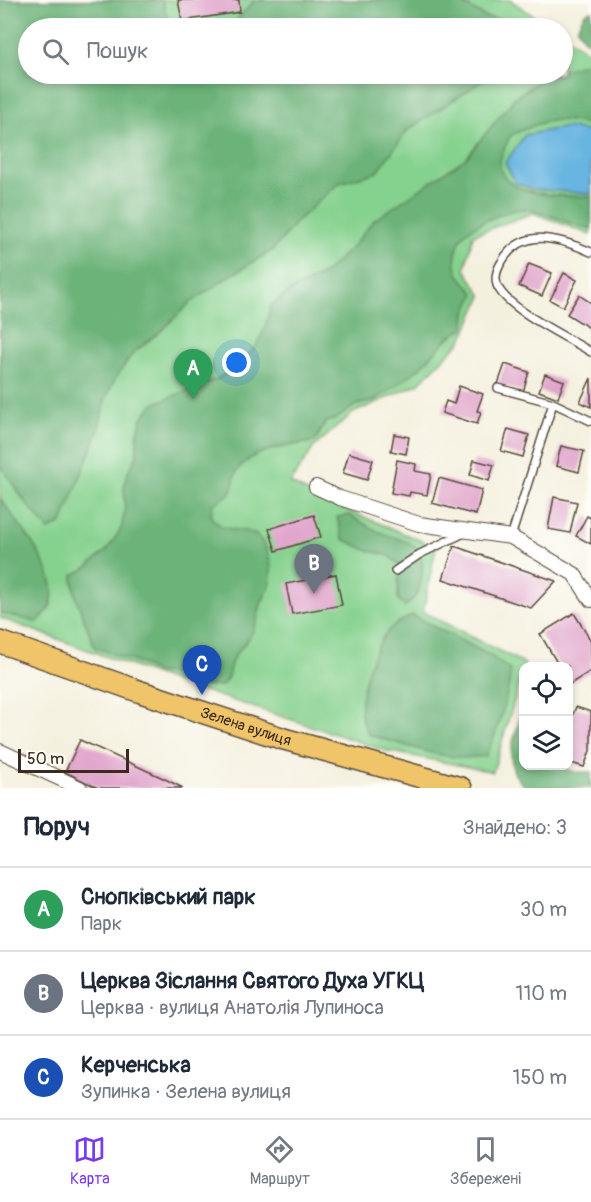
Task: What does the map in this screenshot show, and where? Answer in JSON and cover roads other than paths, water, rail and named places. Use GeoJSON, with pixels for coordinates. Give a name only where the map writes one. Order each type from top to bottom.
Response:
{"type":"FeatureCollection","features":[{"type":"Feature","properties":{"kind":"main road","name":"Зелена вулиця"},"geometry":{"type":"LineString","coordinates":[[0,642],[98,678],[284,739],[461,788]]}},
{"type":"Feature","properties":{"kind":"street"},"geometry":{"type":"LineString","coordinates":[[316,487],[340,498],[419,524],[511,537],[574,574],[591,600]]}},
{"type":"Feature","properties":{"kind":"street"},"geometry":{"type":"LineString","coordinates":[[0,752],[56,783],[80,788]]}},
{"type":"Feature","properties":{"kind":"lane"},"geometry":{"type":"LineString","coordinates":[[591,252],[560,240],[528,240],[512,246],[498,267],[495,281],[499,290],[510,301],[591,352]]}},
{"type":"Feature","properties":{"kind":"lane"},"geometry":{"type":"LineString","coordinates":[[498,388],[553,403],[591,421]]}},
{"type":"Feature","properties":{"kind":"lane"},"geometry":{"type":"LineString","coordinates":[[511,537],[553,403]]}},
{"type":"Feature","properties":{"kind":"lane"},"geometry":{"type":"LineString","coordinates":[[395,571],[420,554],[467,532]]}},
{"type":"Feature","properties":{"kind":"water"},"geometry":{"type":"Polygon","coordinates":[[[566,127],[591,132],[591,194],[532,189],[516,183],[505,163],[525,135],[566,127]]]}},
{"type":"Feature","properties":{"kind":"place","name":"Снопківський парк"},"geometry":{"type":"Point","coordinates":[193,399]}},
{"type":"Feature","properties":{"kind":"place","name":"Церква Зіслання Святого Духа УГКЦ"},"geometry":{"type":"Point","coordinates":[314,594]}},
{"type":"Feature","properties":{"kind":"place","name":"Керченська"},"geometry":{"type":"Point","coordinates":[202,695]}}]}
